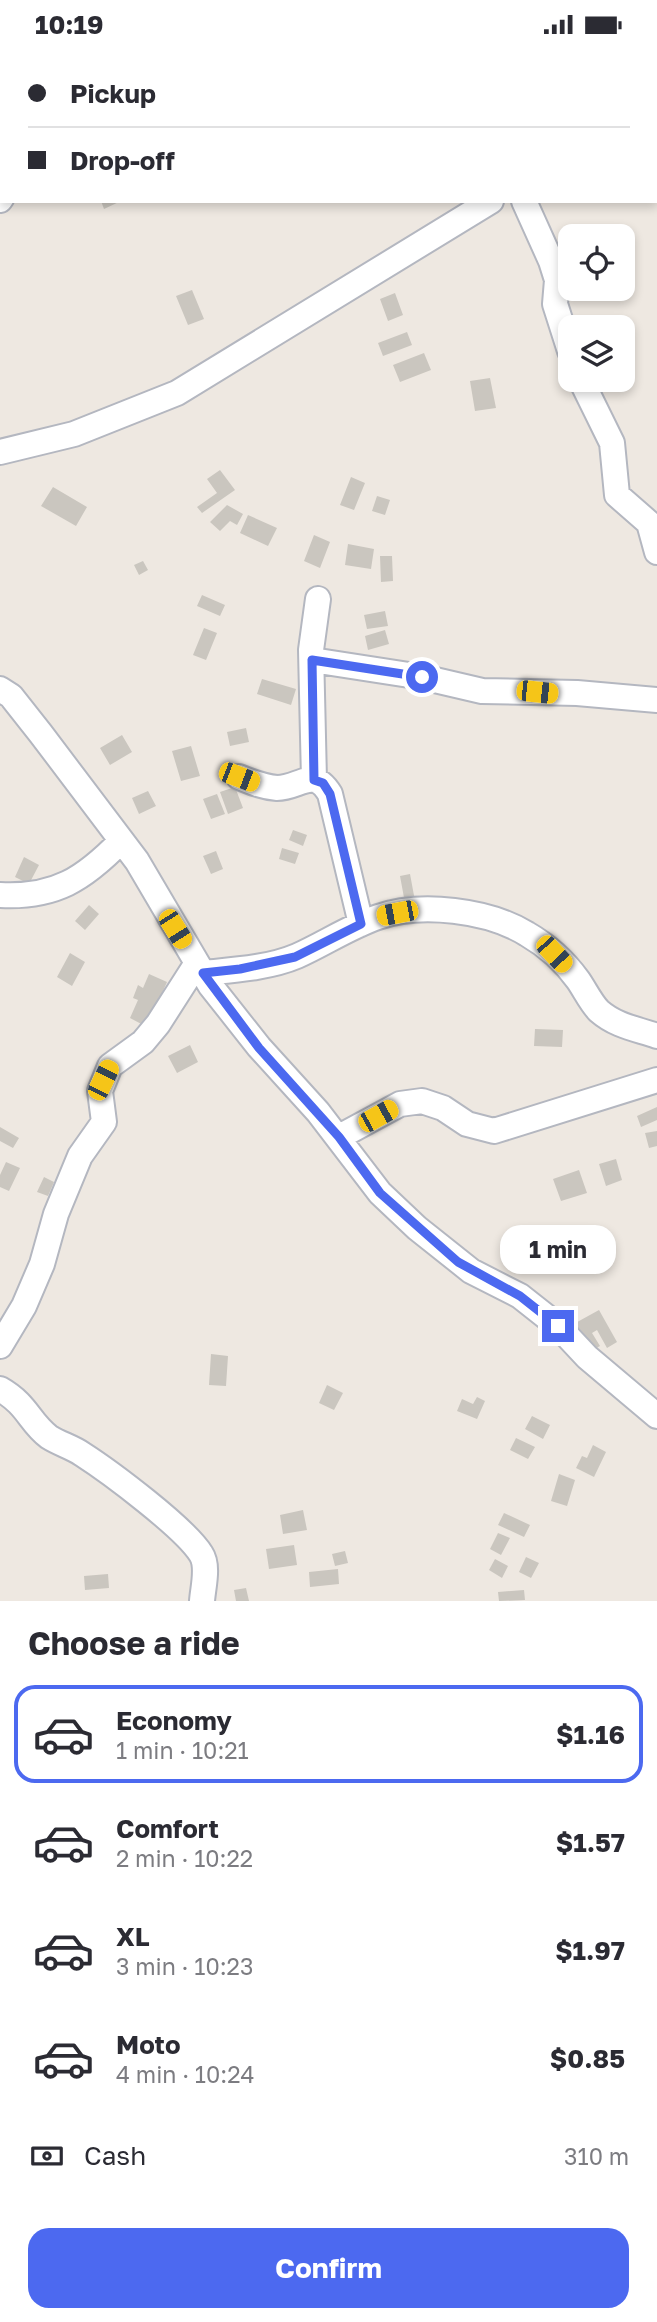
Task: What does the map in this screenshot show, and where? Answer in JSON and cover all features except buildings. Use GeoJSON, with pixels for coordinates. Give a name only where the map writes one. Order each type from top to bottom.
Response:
{"type":"FeatureCollection","features":[{"type":"Feature","properties":{"kind":"street"},"geometry":{"type":"LineString","coordinates":[[0,452],[74,433],[177,393],[488,203]]}},
{"type":"Feature","properties":{"kind":"street"},"geometry":{"type":"LineString","coordinates":[[525,203],[557,280],[555,304],[559,315]]}},
{"type":"Feature","properties":{"kind":"street"},"geometry":{"type":"LineString","coordinates":[[586,392],[612,443],[617,495],[649,523],[657,552]]}},
{"type":"Feature","properties":{"kind":"street"},"geometry":{"type":"LineString","coordinates":[[314,780],[312,660],[318,599]]}},
{"type":"Feature","properties":{"kind":"street"},"geometry":{"type":"LineString","coordinates":[[312,660],[422,677],[482,691],[577,693],[657,701]]}},
{"type":"Feature","properties":{"kind":"street"},"geometry":{"type":"LineString","coordinates":[[0,689],[11,696],[137,861],[200,968],[259,1048],[339,1137],[380,1193],[417,1229],[471,1271],[520,1296],[657,1416]]}},
{"type":"Feature","properties":{"kind":"street"},"geometry":{"type":"LineString","coordinates":[[239,777],[276,788],[314,780],[323,783],[330,794],[361,924]]}},
{"type":"Feature","properties":{"kind":"street"},"geometry":{"type":"LineString","coordinates":[[0,895],[40,893],[66,885],[93,870],[121,841]]}},
{"type":"Feature","properties":{"kind":"street"},"geometry":{"type":"LineString","coordinates":[[200,968],[240,969],[295,957],[380,916],[414,909],[466,912],[526,933],[554,954],[576,977],[598,1010],[618,1024],[657,1036]]}},
{"type":"Feature","properties":{"kind":"street"},"geometry":{"type":"LineString","coordinates":[[0,1346],[24,1306],[42,1264],[56,1214],[76,1165],[104,1122],[100,1091],[110,1066],[143,1042],[200,968]]}},
{"type":"Feature","properties":{"kind":"street"},"geometry":{"type":"LineString","coordinates":[[339,1137],[400,1104],[422,1101],[443,1108],[467,1124],[494,1131],[657,1080]]}},
{"type":"Feature","properties":{"kind":"street"},"geometry":{"type":"LineString","coordinates":[[0,1389],[21,1402],[47,1435],[81,1453],[187,1538],[202,1555],[205,1568],[202,1601]]}},
{"type":"Feature","properties":{"kind":"route"},"geometry":{"type":"LineString","coordinates":[[422,677],[312,660],[314,780],[323,783],[330,794],[361,924],[295,957],[240,969],[203,973],[259,1048],[292,1081],[339,1137],[380,1193],[417,1229],[458,1262],[520,1296],[558,1326]]}}]}
